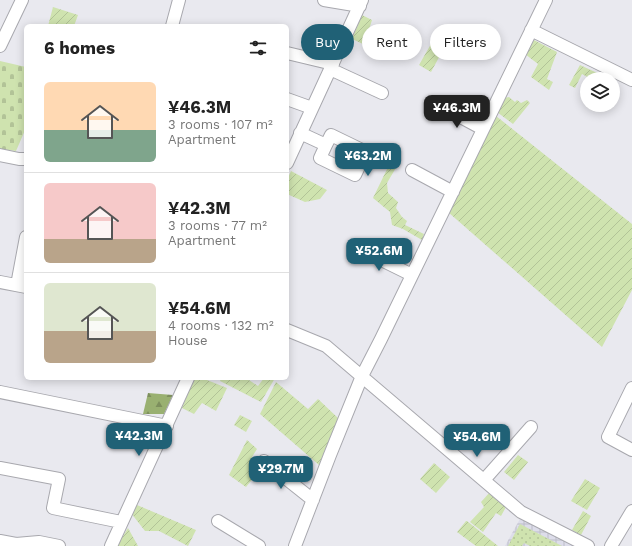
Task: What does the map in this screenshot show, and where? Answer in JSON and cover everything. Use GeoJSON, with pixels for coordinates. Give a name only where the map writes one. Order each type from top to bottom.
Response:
{"type":"FeatureCollection","features":[{"type":"Feature","properties":{"kind":"street"},"geometry":{"type":"LineString","coordinates":[[0,46],[22,0]]}},
{"type":"Feature","properties":{"kind":"street"},"geometry":{"type":"LineString","coordinates":[[173,24],[179,0]]}},
{"type":"Feature","properties":{"kind":"street"},"geometry":{"type":"LineString","coordinates":[[290,147],[300,133],[361,3],[324,0]]}},
{"type":"Feature","properties":{"kind":"street"},"geometry":{"type":"LineString","coordinates":[[296,546],[312,500],[362,376],[546,0]]}},
{"type":"Feature","properties":{"kind":"street"},"geometry":{"type":"LineString","coordinates":[[531,30],[632,80]]}},
{"type":"Feature","properties":{"kind":"street"},"geometry":{"type":"LineString","coordinates":[[289,54],[332,67],[382,93]]}},
{"type":"Feature","properties":{"kind":"street"},"geometry":{"type":"LineString","coordinates":[[289,100],[312,108]]}},
{"type":"Feature","properties":{"kind":"street"},"geometry":{"type":"LineString","coordinates":[[442,107],[483,129]]}},
{"type":"Feature","properties":{"kind":"street"},"geometry":{"type":"LineString","coordinates":[[300,133],[326,145]]}},
{"type":"Feature","properties":{"kind":"street"},"geometry":{"type":"LineString","coordinates":[[0,155],[24,159]]}},
{"type":"Feature","properties":{"kind":"street"},"geometry":{"type":"LineString","coordinates":[[412,170],[453,192]]}},
{"type":"Feature","properties":{"kind":"street"},"geometry":{"type":"LineString","coordinates":[[357,248],[412,275]]}},
{"type":"Feature","properties":{"kind":"street"},"geometry":{"type":"LineString","coordinates":[[0,282],[21,286],[24,257]]}},
{"type":"Feature","properties":{"kind":"street"},"geometry":{"type":"LineString","coordinates":[[289,331],[326,346],[521,512],[588,546]]}},
{"type":"Feature","properties":{"kind":"street"},"geometry":{"type":"LineString","coordinates":[[111,546],[187,380]]}},
{"type":"Feature","properties":{"kind":"street"},"geometry":{"type":"LineString","coordinates":[[632,388],[608,437],[632,450]]}},
{"type":"Feature","properties":{"kind":"street"},"geometry":{"type":"LineString","coordinates":[[0,392],[167,426]]}},
{"type":"Feature","properties":{"kind":"street"},"geometry":{"type":"LineString","coordinates":[[484,480],[531,427]]}},
{"type":"Feature","properties":{"kind":"street"},"geometry":{"type":"LineString","coordinates":[[264,461],[312,500]]}},
{"type":"Feature","properties":{"kind":"street"},"geometry":{"type":"LineString","coordinates":[[0,468],[59,479],[53,508],[121,522]]}},
{"type":"Feature","properties":{"kind":"street"},"geometry":{"type":"LineString","coordinates":[[611,546],[632,511]]}},
{"type":"Feature","properties":{"kind":"street"},"geometry":{"type":"LineString","coordinates":[[218,521],[259,546]]}},
{"type":"Feature","properties":{"kind":"street"},"geometry":{"type":"LineString","coordinates":[[0,541],[16,544],[39,542],[59,546]]}},
{"type":"Feature","properties":{"kind":"shaded area"},"geometry":{"type":"Polygon","coordinates":[[[521,517],[579,546],[505,546],[521,517]]]}},
{"type":"Feature","properties":{"kind":"green space"},"geometry":{"type":"Polygon","coordinates":[[[53,7],[78,15],[75,24],[49,24],[53,7]]]}},
{"type":"Feature","properties":{"kind":"green space"},"geometry":{"type":"Polygon","coordinates":[[[362,15],[372,20],[371,24],[362,24],[362,44],[354,40],[354,34],[362,15]]]}},
{"type":"Feature","properties":{"kind":"green space"},"geometry":{"type":"Polygon","coordinates":[[[532,39],[557,52],[547,79],[553,82],[549,90],[531,77],[538,64],[525,54],[532,39]]]}},
{"type":"Feature","properties":{"kind":"green space"},"geometry":{"type":"Polygon","coordinates":[[[430,46],[430,60],[438,60],[431,72],[419,65],[430,46]]]}},
{"type":"Feature","properties":{"kind":"green space"},"geometry":{"type":"Polygon","coordinates":[[[0,61],[24,67],[24,133],[16,151],[0,149],[0,61]]]}},
{"type":"Feature","properties":{"kind":"green space"},"geometry":{"type":"Polygon","coordinates":[[[580,65],[595,72],[580,72],[580,78],[575,88],[569,85],[580,65]]]}},
{"type":"Feature","properties":{"kind":"green space"},"geometry":{"type":"Polygon","coordinates":[[[509,97],[515,102],[517,100],[521,103],[527,100],[530,103],[513,124],[497,112],[504,98],[509,97]]]}},
{"type":"Feature","properties":{"kind":"green space"},"geometry":{"type":"Polygon","coordinates":[[[496,116],[632,224],[632,290],[602,347],[448,212],[496,116]]]}},
{"type":"Feature","properties":{"kind":"green space"},"geometry":{"type":"Polygon","coordinates":[[[390,163],[397,166],[387,183],[388,193],[398,202],[396,208],[402,217],[407,221],[405,225],[424,234],[422,240],[403,229],[392,225],[390,212],[373,198],[390,163]]]}},
{"type":"Feature","properties":{"kind":"green space"},"geometry":{"type":"Polygon","coordinates":[[[291,171],[327,190],[320,199],[305,202],[289,195],[289,176],[291,171]]]}},
{"type":"Feature","properties":{"kind":"green space"},"geometry":{"type":"Polygon","coordinates":[[[193,380],[207,380],[227,388],[216,411],[202,403],[194,414],[182,408],[193,380]]]}},
{"type":"Feature","properties":{"kind":"green space"},"geometry":{"type":"Polygon","coordinates":[[[249,380],[258,386],[262,380],[274,380],[261,402],[220,381],[249,380]]]}},
{"type":"Feature","properties":{"kind":"green space"},"geometry":{"type":"Polygon","coordinates":[[[276,382],[308,409],[318,399],[338,418],[319,465],[260,414],[276,382]]]}},
{"type":"Feature","properties":{"kind":"green space"},"geometry":{"type":"Polygon","coordinates":[[[148,393],[173,395],[164,414],[143,414],[148,393]]]}},
{"type":"Feature","properties":{"kind":"green space"},"geometry":{"type":"Polygon","coordinates":[[[240,415],[252,421],[246,432],[234,425],[240,415]]]}},
{"type":"Feature","properties":{"kind":"green space"},"geometry":{"type":"Polygon","coordinates":[[[247,440],[257,449],[252,457],[264,465],[246,487],[229,475],[247,440]]]}},
{"type":"Feature","properties":{"kind":"green space"},"geometry":{"type":"Polygon","coordinates":[[[518,455],[528,462],[514,480],[504,472],[518,455]]]}},
{"type":"Feature","properties":{"kind":"green space"},"geometry":{"type":"Polygon","coordinates":[[[434,463],[450,477],[436,493],[420,479],[434,463]]]}},
{"type":"Feature","properties":{"kind":"green space"},"geometry":{"type":"Polygon","coordinates":[[[585,479],[600,488],[587,510],[571,501],[585,479]]]}},
{"type":"Feature","properties":{"kind":"green space"},"geometry":{"type":"Polygon","coordinates":[[[490,492],[506,507],[501,516],[496,513],[483,532],[470,522],[484,507],[481,502],[490,492]]]}},
{"type":"Feature","properties":{"kind":"green space"},"geometry":{"type":"Polygon","coordinates":[[[137,505],[196,530],[188,546],[159,531],[145,531],[131,513],[137,505]]]}},
{"type":"Feature","properties":{"kind":"green space"},"geometry":{"type":"Polygon","coordinates":[[[583,511],[591,516],[581,535],[572,530],[583,511]]]}},
{"type":"Feature","properties":{"kind":"green space"},"geometry":{"type":"Polygon","coordinates":[[[466,521],[498,546],[476,546],[457,532],[466,521]]]}},
{"type":"Feature","properties":{"kind":"green space"},"geometry":{"type":"Polygon","coordinates":[[[520,524],[562,546],[530,546],[524,543],[522,546],[508,546],[520,524]]]}},
{"type":"Feature","properties":{"kind":"green space"},"geometry":{"type":"Polygon","coordinates":[[[128,528],[138,546],[117,546],[128,528]]]}}]}
